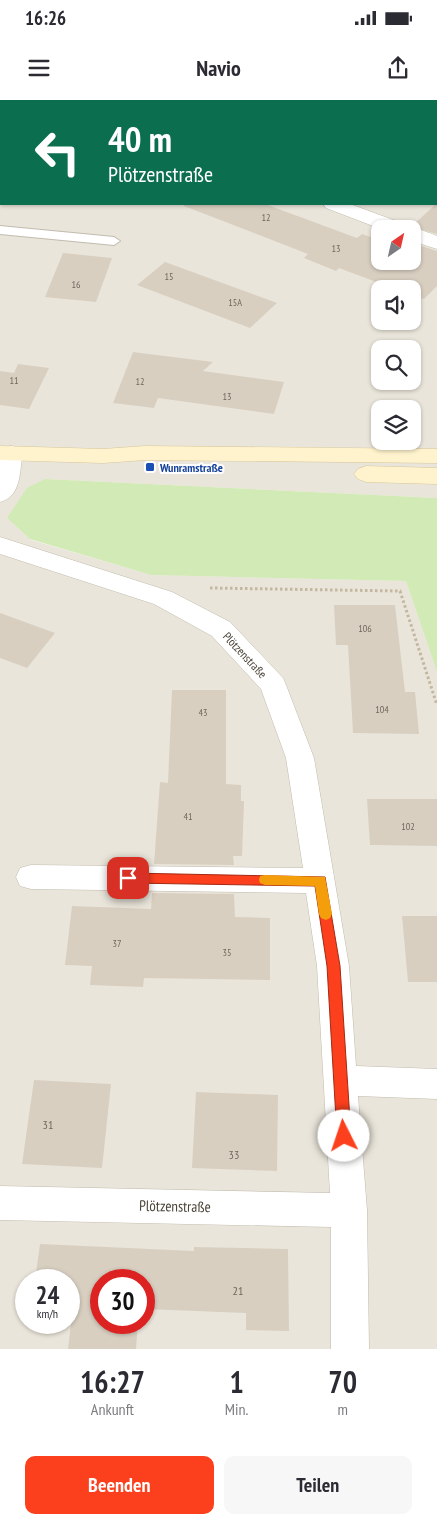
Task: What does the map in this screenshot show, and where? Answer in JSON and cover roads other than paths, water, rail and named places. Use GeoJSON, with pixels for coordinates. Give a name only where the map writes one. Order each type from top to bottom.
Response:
{"type":"FeatureCollection","features":[{"type":"Feature","properties":{"kind":"street"},"geometry":{"type":"LineString","coordinates":[[336,205],[376,220]]}},
{"type":"Feature","properties":{"kind":"street"},"geometry":{"type":"LineString","coordinates":[[421,237],[437,243]]}},
{"type":"Feature","properties":{"kind":"street"},"geometry":{"type":"LineString","coordinates":[[0,494],[4,491],[5,453],[104,456],[145,453],[437,456]]}},
{"type":"Feature","properties":{"kind":"street"},"geometry":{"type":"LineString","coordinates":[[104,456],[150,467],[437,476]]}},
{"type":"Feature","properties":{"kind":"street","name":"Plötzenstraße"},"geometry":{"type":"LineString","coordinates":[[0,545],[163,598],[221,629],[273,685],[300,758],[333,966],[349,1210],[350,1349]]}},
{"type":"Feature","properties":{"kind":"street"},"geometry":{"type":"LineString","coordinates":[[31,877],[321,881]]}},
{"type":"Feature","properties":{"kind":"street"},"geometry":{"type":"LineString","coordinates":[[341,1080],[437,1084]]}},
{"type":"Feature","properties":{"kind":"street","name":"Plötzenstraße"},"geometry":{"type":"LineString","coordinates":[[0,1203],[349,1210]]}},
{"type":"Feature","properties":{"kind":"lane"},"geometry":{"type":"LineString","coordinates":[[0,230],[114,241]]}},
{"type":"Feature","properties":{"kind":"place","name":"Wunramstraße"},"geometry":{"type":"Point","coordinates":[150,467]}}]}
